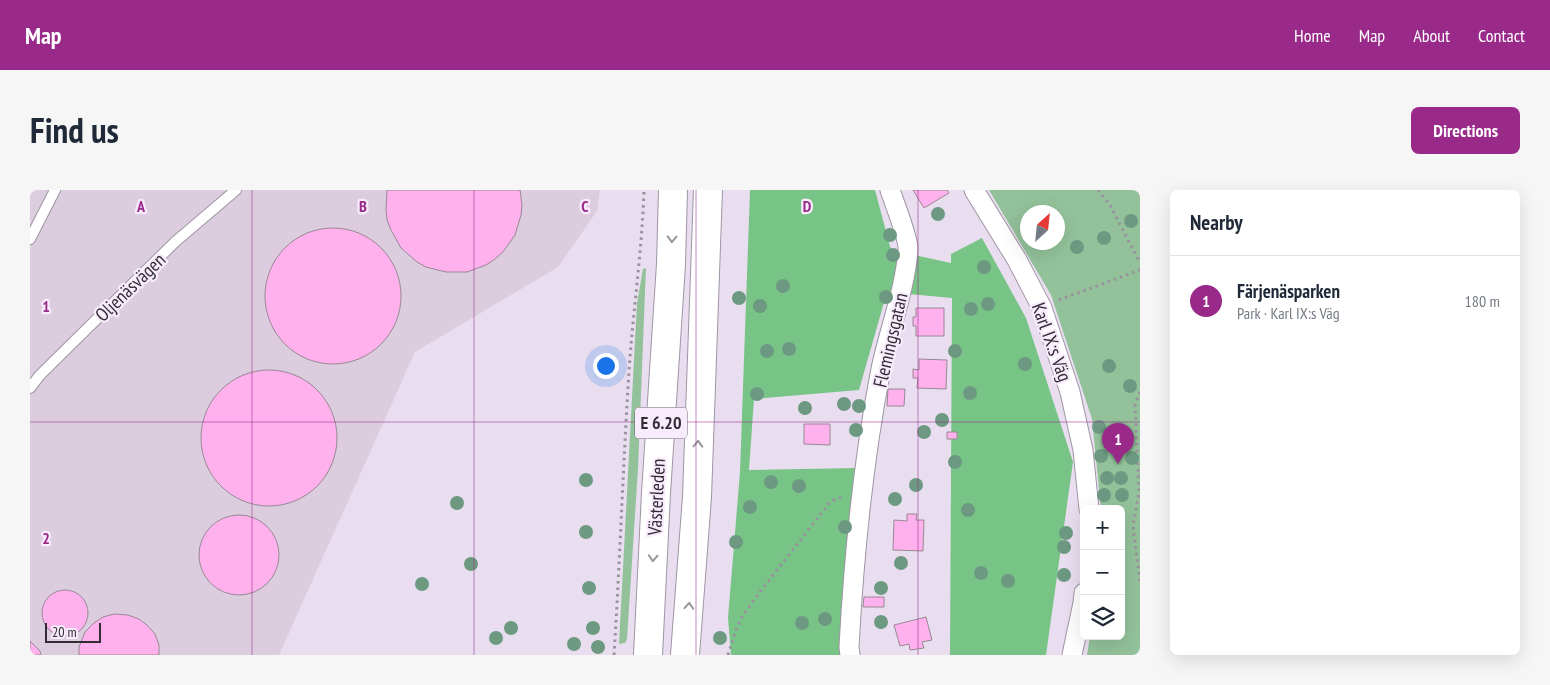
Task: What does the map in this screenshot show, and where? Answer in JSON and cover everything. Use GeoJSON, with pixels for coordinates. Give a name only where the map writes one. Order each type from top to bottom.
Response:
{"type":"FeatureCollection","features":[{"type":"Feature","properties":{"kind":"highway","name":"Västerleden"},"geometry":{"type":"LineString","coordinates":[[648,655],[656,493],[671,264],[673,190]]}},
{"type":"Feature","properties":{"kind":"highway","name":"E 6.20"},"geometry":{"type":"LineString","coordinates":[[685,655],[696,497],[708,190]]}},
{"type":"Feature","properties":{"kind":"street","name":"Flemingsgatan"},"geometry":{"type":"LineString","coordinates":[[850,655],[853,568],[862,491],[881,368],[904,278],[908,245],[890,190]]}},
{"type":"Feature","properties":{"kind":"street","name":"Karl IX:s Väg"},"geometry":{"type":"LineString","coordinates":[[974,190],[1017,260],[1042,308],[1070,392],[1083,450],[1088,505]]}},
{"type":"Feature","properties":{"kind":"street"},"geometry":{"type":"LineString","coordinates":[[1072,655],[1084,595]]}},
{"type":"Feature","properties":{"kind":"lane"},"geometry":{"type":"LineString","coordinates":[[30,239],[55,190]]}},
{"type":"Feature","properties":{"kind":"lane","name":"Oljenäsvägen"},"geometry":{"type":"LineString","coordinates":[[30,388],[40,375],[176,242],[236,190]]}},
{"type":"Feature","properties":{"kind":"path"},"geometry":{"type":"LineString","coordinates":[[614,655],[630,363],[643,226],[644,190]]}},
{"type":"Feature","properties":{"kind":"path"},"geometry":{"type":"LineString","coordinates":[[1098,190],[1110,205],[1140,263]]}},
{"type":"Feature","properties":{"kind":"path"},"geometry":{"type":"LineString","coordinates":[[1042,308],[1140,270]]}},
{"type":"Feature","properties":{"kind":"path"},"geometry":{"type":"LineString","coordinates":[[1140,392],[1135,405],[1134,430],[1139,492],[1133,526],[1140,582]]}},
{"type":"Feature","properties":{"kind":"path"},"geometry":{"type":"LineString","coordinates":[[728,655],[736,627],[742,617],[831,501],[862,491]]}},
{"type":"Feature","properties":{"kind":"shaded area"},"geometry":{"type":"Polygon","coordinates":[[[30,190],[600,190],[597,211],[558,267],[415,352],[279,655],[30,655],[30,190]]]}},
{"type":"Feature","properties":{"kind":"green space"},"geometry":{"type":"Polygon","coordinates":[[[750,190],[875,190],[891,250],[951,263],[951,254],[982,238],[1026,318],[1073,462],[1046,655],[950,655],[952,298],[887,292],[859,390],[754,399],[749,470],[857,468],[841,655],[731,655],[728,618],[740,472],[750,190]]]}},
{"type":"Feature","properties":{"kind":"green space"},"geometry":{"type":"Polygon","coordinates":[[[989,190],[1140,190],[1140,655],[1087,655],[1089,640],[1125,640],[1125,505],[1101,505],[1092,419],[1051,295],[1024,250],[1065,250],[1065,205],[1020,205],[1020,242],[989,190]]]}},
{"type":"Feature","properties":{"kind":"green space"},"geometry":{"type":"Polygon","coordinates":[[[646,268],[638,469],[627,639],[625,643],[619,644],[637,303],[643,269],[646,268]]]}},
{"type":"Feature","properties":{"kind":"building"},"geometry":{"type":"Polygon","coordinates":[[[387,190],[520,190],[521,215],[515,235],[503,252],[495,259],[486,265],[467,272],[446,272],[426,267],[401,248],[387,220],[387,190]]]}},
{"type":"Feature","properties":{"kind":"building"},"geometry":{"type":"Polygon","coordinates":[[[913,190],[947,190],[949,193],[924,208],[913,190]]]}},
{"type":"Feature","properties":{"kind":"building"},"geometry":{"type":"Polygon","coordinates":[[[333,228],[359,233],[381,248],[396,270],[401,296],[396,322],[381,344],[359,359],[333,364],[307,359],[285,344],[270,322],[265,296],[270,270],[285,248],[307,233],[333,228]]]}},
{"type":"Feature","properties":{"kind":"building"},"geometry":{"type":"Polygon","coordinates":[[[916,308],[944,308],[944,336],[916,336],[916,326],[913,326],[913,317],[916,317],[916,308]]]}},
{"type":"Feature","properties":{"kind":"building"},"geometry":{"type":"Polygon","coordinates":[[[919,359],[947,360],[946,389],[917,388],[918,378],[913,378],[913,369],[919,370],[919,359]]]}},
{"type":"Feature","properties":{"kind":"building"},"geometry":{"type":"Polygon","coordinates":[[[269,370],[295,375],[317,390],[332,412],[337,438],[332,464],[317,486],[295,501],[269,506],[243,501],[221,486],[206,464],[201,438],[206,412],[221,390],[243,375],[269,370]]]}},
{"type":"Feature","properties":{"kind":"building"},"geometry":{"type":"Polygon","coordinates":[[[888,389],[905,389],[904,406],[887,406],[888,389]]]}},
{"type":"Feature","properties":{"kind":"building"},"geometry":{"type":"Polygon","coordinates":[[[804,424],[830,424],[830,445],[804,444],[804,424]]]}},
{"type":"Feature","properties":{"kind":"building"},"geometry":{"type":"Polygon","coordinates":[[[947,432],[957,432],[957,439],[947,439],[947,432]]]}},
{"type":"Feature","properties":{"kind":"building"},"geometry":{"type":"Polygon","coordinates":[[[907,514],[917,514],[916,520],[924,520],[923,551],[893,550],[894,520],[907,521],[907,514]]]}},
{"type":"Feature","properties":{"kind":"building"},"geometry":{"type":"Polygon","coordinates":[[[239,515],[254,518],[267,527],[276,540],[279,555],[276,570],[267,583],[254,592],[239,595],[224,592],[211,583],[202,570],[199,555],[202,540],[211,527],[224,518],[239,515]]]}},
{"type":"Feature","properties":{"kind":"building"},"geometry":{"type":"Polygon","coordinates":[[[60,590],[70,590],[84,600],[88,613],[84,626],[78,632],[70,636],[60,636],[46,626],[42,618],[42,608],[52,594],[60,590]]]}},
{"type":"Feature","properties":{"kind":"building"},"geometry":{"type":"Polygon","coordinates":[[[864,597],[884,597],[884,607],[863,607],[864,597]]]}},
{"type":"Feature","properties":{"kind":"building"},"geometry":{"type":"Polygon","coordinates":[[[114,614],[128,615],[139,619],[147,625],[155,634],[159,645],[159,655],[79,655],[79,647],[85,632],[103,617],[114,614]]]}},
{"type":"Feature","properties":{"kind":"building"},"geometry":{"type":"Polygon","coordinates":[[[926,617],[932,640],[922,642],[924,648],[910,650],[909,644],[900,646],[894,625],[926,617]]]}},
{"type":"Feature","properties":{"kind":"building"},"geometry":{"type":"Polygon","coordinates":[[[30,641],[40,651],[41,655],[30,655],[30,641]]]}},
{"type":"Feature","properties":{"kind":"place","name":"Färjenäsparken"},"geometry":{"type":"Point","coordinates":[1118,464]}}]}
